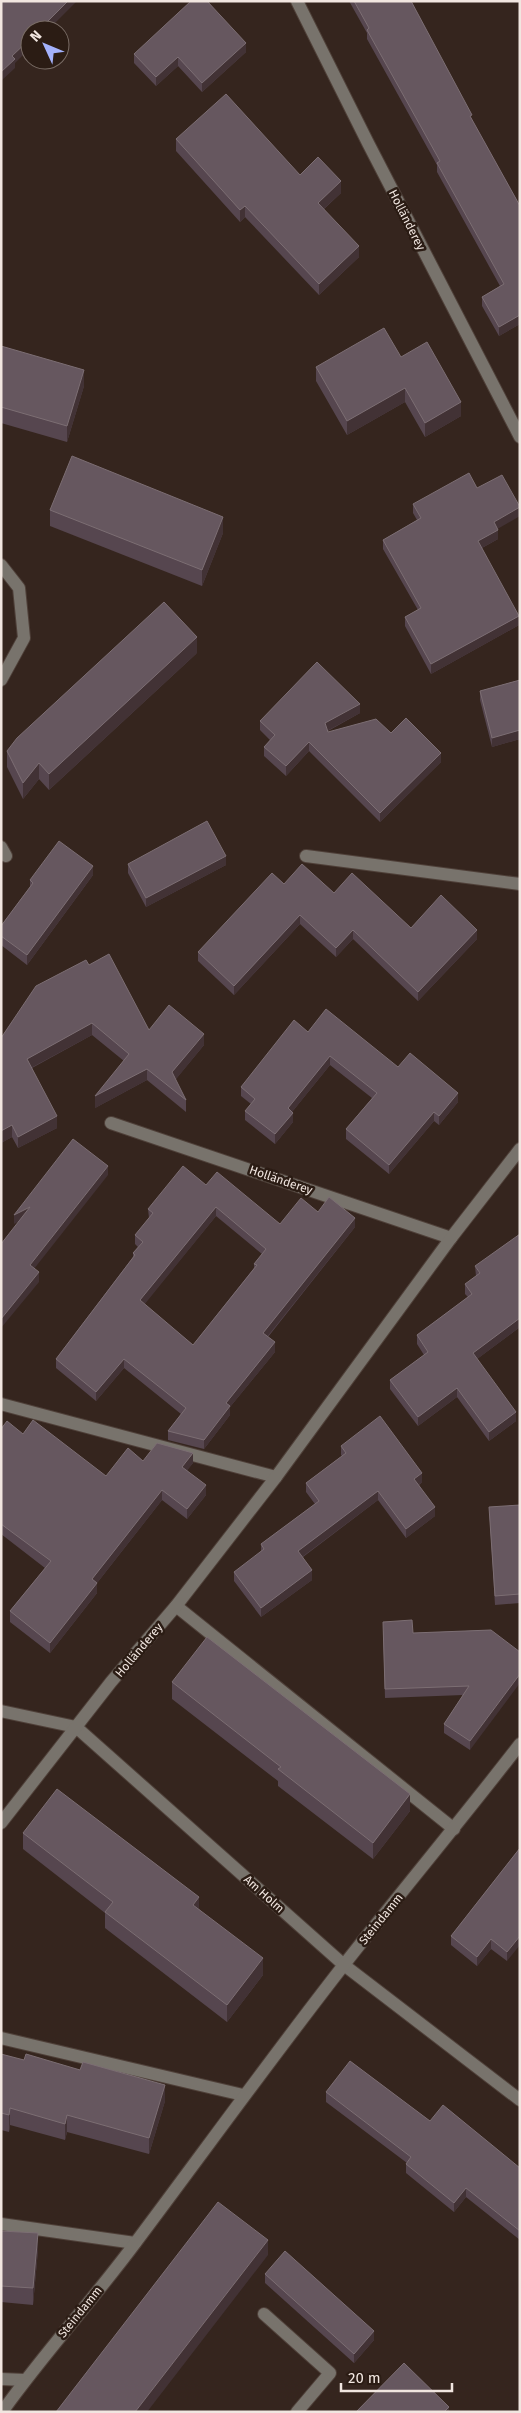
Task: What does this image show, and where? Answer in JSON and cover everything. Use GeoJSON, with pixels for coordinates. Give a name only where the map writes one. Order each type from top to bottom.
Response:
{"type":"FeatureCollection","features":[{"type":"Feature","properties":{"kind":"street","name":"Holländerey"},"geometry":{"type":"LineString","coordinates":[[297,1],[368,144],[520,437]]}},
{"type":"Feature","properties":{"kind":"street"},"geometry":{"type":"LineString","coordinates":[[1,565],[20,588],[24,638],[1,680]]}},
{"type":"Feature","properties":{"kind":"street"},"geometry":{"type":"LineString","coordinates":[[306,856],[520,884]]}},
{"type":"Feature","properties":{"kind":"street","name":"Holländerey"},"geometry":{"type":"LineString","coordinates":[[111,1122],[451,1238]]}},
{"type":"Feature","properties":{"kind":"street","name":"Holländerey"},"geometry":{"type":"LineString","coordinates":[[1,1823],[76,1727],[176,1606],[276,1477],[451,1238],[520,1149]]}},
{"type":"Feature","properties":{"kind":"street"},"geometry":{"type":"LineString","coordinates":[[1,1404],[276,1477]]}},
{"type":"Feature","properties":{"kind":"street"},"geometry":{"type":"LineString","coordinates":[[176,1606],[454,1829]]}},
{"type":"Feature","properties":{"kind":"street","name":"Am Holm"},"geometry":{"type":"LineString","coordinates":[[1,1711],[76,1727],[344,1965],[520,2100]]}},
{"type":"Feature","properties":{"kind":"street","name":"Steindamm"},"geometry":{"type":"LineString","coordinates":[[2,2412],[25,2380],[135,2244],[244,2094],[344,1965],[520,1744]]}},
{"type":"Feature","properties":{"kind":"street"},"geometry":{"type":"LineString","coordinates":[[1,2038],[244,2094]]}},
{"type":"Feature","properties":{"kind":"street"},"geometry":{"type":"LineString","coordinates":[[1,2224],[135,2244]]}},
{"type":"Feature","properties":{"kind":"street"},"geometry":{"type":"LineString","coordinates":[[264,2314],[330,2373],[297,2412]]}},
{"type":"Feature","properties":{"kind":"street"},"geometry":{"type":"LineString","coordinates":[[1,2379],[25,2380]]}},
{"type":"Feature","properties":{"kind":"building"},"geometry":{"type":"Polygon","coordinates":[[[1,1],[68,1],[49,20],[20,20],[20,48],[12,56],[15,59],[1,72],[1,1]]]}},
{"type":"Feature","properties":{"kind":"building"},"geometry":{"type":"Polygon","coordinates":[[[191,1],[207,1],[246,43],[202,83],[178,57],[156,77],[134,54],[191,1]]]}},
{"type":"Feature","properties":{"kind":"building"},"geometry":{"type":"Polygon","coordinates":[[[354,1],[411,1],[472,115],[470,116],[520,206],[520,315],[499,327],[482,297],[504,284],[437,163],[440,161],[367,30],[369,28],[354,1]]]}},
{"type":"Feature","properties":{"kind":"building"},"geometry":{"type":"Polygon","coordinates":[[[226,94],[300,175],[318,157],[341,181],[318,203],[359,246],[319,284],[245,206],[240,210],[176,139],[226,94]]]}},
{"type":"Feature","properties":{"kind":"building"},"geometry":{"type":"Polygon","coordinates":[[[384,328],[401,357],[427,342],[461,402],[425,423],[405,388],[347,421],[316,367],[384,328]]]}},
{"type":"Feature","properties":{"kind":"building"},"geometry":{"type":"Polygon","coordinates":[[[1,346],[84,370],[67,426],[1,407],[1,346]]]}},
{"type":"Feature","properties":{"kind":"building"},"geometry":{"type":"Polygon","coordinates":[[[72,456],[223,517],[202,570],[50,510],[72,456]]]}},
{"type":"Feature","properties":{"kind":"building"},"geometry":{"type":"Polygon","coordinates":[[[469,473],[477,488],[502,475],[520,507],[494,522],[498,530],[478,541],[519,616],[431,664],[405,617],[421,608],[383,540],[421,518],[413,504],[469,473]]]}},
{"type":"Feature","properties":{"kind":"building"},"geometry":{"type":"Polygon","coordinates":[[[164,602],[197,637],[49,774],[39,763],[23,783],[7,751],[17,738],[164,602]]]}},
{"type":"Feature","properties":{"kind":"building"},"geometry":{"type":"Polygon","coordinates":[[[317,662],[360,704],[325,723],[328,732],[376,719],[391,733],[406,718],[441,753],[380,813],[309,742],[286,766],[264,747],[275,735],[260,721],[317,662]]]}},
{"type":"Feature","properties":{"kind":"building"},"geometry":{"type":"Polygon","coordinates":[[[520,680],[520,730],[492,738],[480,691],[520,680]]]}},
{"type":"Feature","properties":{"kind":"building"},"geometry":{"type":"Polygon","coordinates":[[[207,821],[226,856],[146,898],[128,864],[207,821]]]}},
{"type":"Feature","properties":{"kind":"building"},"geometry":{"type":"Polygon","coordinates":[[[59,841],[93,866],[27,955],[1,936],[1,926],[33,883],[30,880],[59,841]]]}},
{"type":"Feature","properties":{"kind":"building"},"geometry":{"type":"Polygon","coordinates":[[[302,864],[334,893],[352,873],[411,928],[441,895],[477,930],[418,992],[353,930],[336,948],[300,915],[234,986],[198,952],[272,873],[284,884],[302,864]]]}},
{"type":"Feature","properties":{"kind":"building"},"geometry":{"type":"Polygon","coordinates":[[[109,954],[149,1030],[169,1005],[204,1034],[172,1072],[186,1100],[147,1069],[95,1096],[129,1054],[92,1023],[27,1059],[57,1116],[18,1137],[12,1125],[1,1131],[1,1038],[36,986],[86,960],[89,965],[109,954]]]}},
{"type":"Feature","properties":{"kind":"building"},"geometry":{"type":"Polygon","coordinates":[[[326,1009],[398,1067],[410,1053],[458,1093],[439,1116],[434,1112],[389,1165],[346,1129],[377,1093],[330,1056],[288,1108],[293,1113],[275,1134],[245,1111],[255,1099],[241,1087],[294,1020],[308,1032],[326,1009]]]}},
{"type":"Feature","properties":{"kind":"building"},"geometry":{"type":"Polygon","coordinates":[[[73,1139],[108,1166],[30,1265],[39,1272],[1,1319],[1,1244],[30,1207],[14,1215],[73,1139]]]}},
{"type":"Feature","properties":{"kind":"building"},"geometry":{"type":"Polygon","coordinates":[[[183,1166],[206,1185],[217,1172],[280,1224],[301,1198],[318,1212],[329,1197],[355,1218],[263,1333],[275,1342],[226,1403],[230,1406],[204,1440],[168,1431],[186,1408],[124,1359],[96,1392],[56,1359],[143,1242],[135,1235],[153,1213],[148,1209],[183,1166]],[[216,1207],[140,1300],[193,1345],[257,1265],[254,1264],[266,1249],[216,1207]]]}},
{"type":"Feature","properties":{"kind":"building"},"geometry":{"type":"Polygon","coordinates":[[[520,1234],[520,1318],[473,1353],[516,1412],[489,1432],[457,1388],[418,1417],[390,1380],[428,1352],[417,1335],[472,1294],[465,1284],[480,1273],[475,1266],[520,1234]]]}},
{"type":"Feature","properties":{"kind":"building"},"geometry":{"type":"Polygon","coordinates":[[[380,1416],[422,1473],[414,1479],[435,1507],[406,1529],[378,1491],[298,1551],[312,1570],[261,1608],[234,1572],[264,1549],[261,1544],[319,1501],[306,1483],[346,1453],[341,1446],[380,1416]]]}},
{"type":"Feature","properties":{"kind":"building"},"geometry":{"type":"Polygon","coordinates":[[[33,1420],[106,1476],[128,1448],[143,1461],[157,1443],[193,1453],[182,1467],[206,1485],[187,1509],[162,1490],[92,1579],[97,1583],[50,1643],[10,1611],[51,1561],[1,1524],[1,1429],[7,1421],[23,1434],[33,1420]]]}},
{"type":"Feature","properties":{"kind":"building"},"geometry":{"type":"Polygon","coordinates":[[[520,1505],[520,1594],[495,1596],[489,1507],[520,1505]]]}},
{"type":"Feature","properties":{"kind":"building"},"geometry":{"type":"Polygon","coordinates":[[[412,1620],[413,1633],[491,1630],[520,1652],[520,1674],[470,1741],[444,1724],[469,1686],[385,1689],[383,1622],[412,1620]]]}},
{"type":"Feature","properties":{"kind":"building"},"geometry":{"type":"Polygon","coordinates":[[[207,1637],[410,1794],[373,1843],[278,1769],[281,1767],[172,1682],[207,1637]]]}},
{"type":"Feature","properties":{"kind":"building"},"geometry":{"type":"Polygon","coordinates":[[[57,1789],[199,1897],[193,1905],[263,1958],[227,2005],[105,1912],[113,1902],[23,1833],[57,1789]]]}},
{"type":"Feature","properties":{"kind":"building"},"geometry":{"type":"Polygon","coordinates":[[[520,1848],[520,1936],[507,1952],[491,1939],[477,1957],[451,1936],[520,1848]]]}},
{"type":"Feature","properties":{"kind":"building"},"geometry":{"type":"Polygon","coordinates":[[[1,2054],[24,2060],[26,2054],[80,2070],[83,2062],[165,2085],[149,2138],[67,2115],[65,2124],[10,2108],[9,2115],[1,2113],[1,2054]]]}},
{"type":"Feature","properties":{"kind":"building"},"geometry":{"type":"Polygon","coordinates":[[[350,2061],[430,2121],[443,2105],[520,2168],[520,2231],[466,2188],[454,2203],[406,2164],[411,2157],[326,2092],[350,2061]]]}},
{"type":"Feature","properties":{"kind":"building"},"geometry":{"type":"Polygon","coordinates":[[[218,2202],[268,2240],[135,2412],[56,2412],[218,2202]]]}},
{"type":"Feature","properties":{"kind":"building"},"geometry":{"type":"Polygon","coordinates":[[[1,2231],[38,2233],[33,2288],[1,2286],[1,2231]]]}},
{"type":"Feature","properties":{"kind":"building"},"geometry":{"type":"Polygon","coordinates":[[[285,2251],[374,2331],[354,2354],[265,2274],[285,2251]]]}},
{"type":"Feature","properties":{"kind":"building"},"geometry":{"type":"Polygon","coordinates":[[[404,2363],[449,2407],[444,2412],[356,2412],[404,2363]]]}}]}
